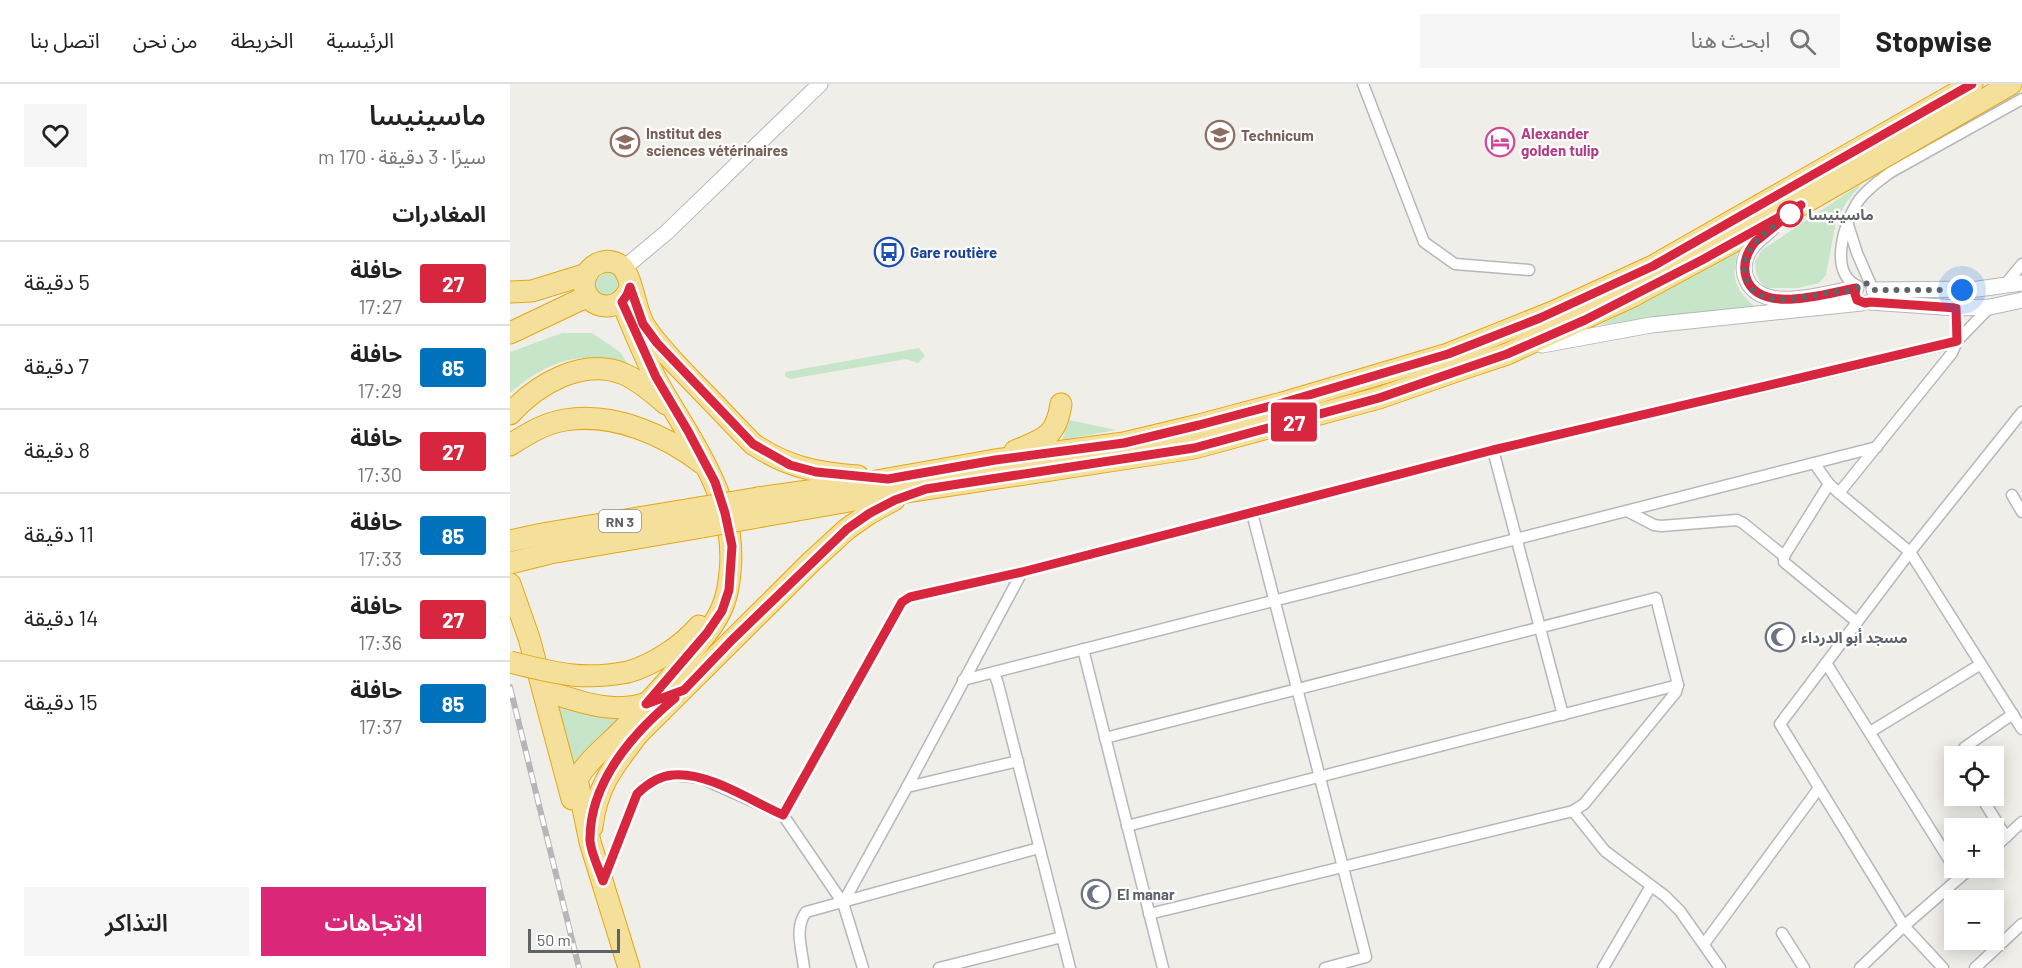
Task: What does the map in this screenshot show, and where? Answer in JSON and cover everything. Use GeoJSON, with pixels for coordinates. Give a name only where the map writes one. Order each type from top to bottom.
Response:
{"type":"FeatureCollection","features":[{"type":"Feature","properties":{"kind":"highway","name":"RN 3"},"geometry":{"type":"LineString","coordinates":[[510,541],[546,543],[760,507],[888,479],[995,460],[1124,443],[1199,425],[1399,369],[1493,337],[1653,266],[1972,84]]}},
{"type":"Feature","properties":{"kind":"highway","name":"RN 3"},"geometry":{"type":"LineString","coordinates":[[760,507],[926,489],[1194,448],[1379,398],[1507,354],[1633,296],[1801,205],[2011,84]]}},
{"type":"Feature","properties":{"kind":"highway"},"geometry":{"type":"LineString","coordinates":[[625,286],[608,307],[600,305],[588,296],[585,281],[587,274],[597,263],[604,261],[618,264],[656,377],[715,482],[732,546],[729,590],[717,618],[707,633],[646,704],[587,763],[577,779],[590,843],[629,968]]}},
{"type":"Feature","properties":{"kind":"highway"},"geometry":{"type":"LineString","coordinates":[[510,292],[532,291],[587,274]]}},
{"type":"Feature","properties":{"kind":"highway"},"geometry":{"type":"LineString","coordinates":[[625,286],[643,324],[657,343],[753,444],[790,465],[816,472],[888,479]]}},
{"type":"Feature","properties":{"kind":"highway"},"geometry":{"type":"LineString","coordinates":[[510,333],[588,296]]}},
{"type":"Feature","properties":{"kind":"highway"},"geometry":{"type":"LineString","coordinates":[[510,414],[521,401],[541,387],[566,375],[592,369],[609,370],[636,381],[677,416]]}},
{"type":"Feature","properties":{"kind":"highway"},"geometry":{"type":"LineString","coordinates":[[995,460],[1048,435],[1058,419],[1060,404]]}},
{"type":"Feature","properties":{"kind":"highway"},"geometry":{"type":"LineString","coordinates":[[510,444],[543,426],[564,420],[587,419],[632,426],[664,439],[705,465]]}},
{"type":"Feature","properties":{"kind":"highway"},"geometry":{"type":"LineString","coordinates":[[590,843],[597,800],[614,765],[638,734],[847,529],[870,513],[895,500],[926,489]]}},
{"type":"Feature","properties":{"kind":"highway","name":"RN 3"},"geometry":{"type":"LineString","coordinates":[[510,563],[546,543]]}},
{"type":"Feature","properties":{"kind":"highway"},"geometry":{"type":"LineString","coordinates":[[510,662],[563,675],[589,677],[628,672],[649,664],[695,631],[720,598],[730,572]]}},
{"type":"Feature","properties":{"kind":"highway"},"geometry":{"type":"LineString","coordinates":[[510,584],[529,638],[616,968]]}},
{"type":"Feature","properties":{"kind":"highway"},"geometry":{"type":"LineString","coordinates":[[543,690],[593,706],[620,707],[646,704],[684,690]]}},
{"type":"Feature","properties":{"kind":"main road"},"geometry":{"type":"LineString","coordinates":[[625,286],[667,232],[820,84]]}},
{"type":"Feature","properties":{"kind":"main road"},"geometry":{"type":"LineString","coordinates":[[1801,205],[1749,249],[1744,268],[1749,285],[1759,295],[1780,300],[1865,292],[1946,290],[2022,283]]}},
{"type":"Feature","properties":{"kind":"main road"},"geometry":{"type":"LineString","coordinates":[[1507,354],[1560,341],[1651,325],[1865,292],[1956,308],[1990,307],[2022,300]]}},
{"type":"Feature","properties":{"kind":"street"},"geometry":{"type":"LineString","coordinates":[[1363,84],[1424,242],[1455,264],[1529,270]]}},
{"type":"Feature","properties":{"kind":"street"},"geometry":{"type":"LineString","coordinates":[[1865,292],[1846,278],[1842,269],[1842,241],[1851,213],[1861,198],[1882,179],[2022,99]]}},
{"type":"Feature","properties":{"kind":"street"},"geometry":{"type":"LineString","coordinates":[[1848,225],[1857,253],[1865,292]]}},
{"type":"Feature","properties":{"kind":"street"},"geometry":{"type":"LineString","coordinates":[[2004,286],[2022,264]]}},
{"type":"Feature","properties":{"kind":"street"},"geometry":{"type":"LineString","coordinates":[[1839,493],[1952,353],[1957,341],[1990,307]]}},
{"type":"Feature","properties":{"kind":"street"},"geometry":{"type":"LineString","coordinates":[[1956,308],[1957,341]]}},
{"type":"Feature","properties":{"kind":"street"},"geometry":{"type":"LineString","coordinates":[[783,815],[902,602],[910,597],[1022,572],[1493,450],[1957,341]]}},
{"type":"Feature","properties":{"kind":"street"},"geometry":{"type":"LineString","coordinates":[[1943,968],[1904,926],[1780,724],[1910,552],[2022,412]]}},
{"type":"Feature","properties":{"kind":"street"},"geometry":{"type":"LineString","coordinates":[[963,680],[1877,447]]}},
{"type":"Feature","properties":{"kind":"street"},"geometry":{"type":"LineString","coordinates":[[1493,450],[1563,715]]}},
{"type":"Feature","properties":{"kind":"street"},"geometry":{"type":"LineString","coordinates":[[1814,463],[1829,484],[1910,552],[2022,729]]}},
{"type":"Feature","properties":{"kind":"street"},"geometry":{"type":"LineString","coordinates":[[1829,484],[1784,556],[1784,562],[1857,622]]}},
{"type":"Feature","properties":{"kind":"street"},"geometry":{"type":"LineString","coordinates":[[2012,495],[2022,512]]}},
{"type":"Feature","properties":{"kind":"street"},"geometry":{"type":"LineString","coordinates":[[1628,511],[1654,525],[1661,526],[1737,520],[1784,556]]}},
{"type":"Feature","properties":{"kind":"street"},"geometry":{"type":"LineString","coordinates":[[1252,513],[1366,957],[1325,968]]}},
{"type":"Feature","properties":{"kind":"street"},"geometry":{"type":"LineString","coordinates":[[843,903],[1022,572]]}},
{"type":"Feature","properties":{"kind":"street"},"geometry":{"type":"LineString","coordinates":[[1105,738],[1656,598],[1678,685],[1676,692],[1584,804],[1573,811],[1149,914]]}},
{"type":"Feature","properties":{"kind":"street"},"geometry":{"type":"LineString","coordinates":[[1083,649],[1163,968]]}},
{"type":"Feature","properties":{"kind":"street"},"geometry":{"type":"LineString","coordinates":[[1826,663],[1944,852]]}},
{"type":"Feature","properties":{"kind":"street"},"geometry":{"type":"LineString","coordinates":[[1870,732],[1981,664]]}},
{"type":"Feature","properties":{"kind":"street"},"geometry":{"type":"LineString","coordinates":[[994,673],[1070,968]]}},
{"type":"Feature","properties":{"kind":"street"},"geometry":{"type":"LineString","coordinates":[[1127,826],[1678,685]]}},
{"type":"Feature","properties":{"kind":"street"},"geometry":{"type":"LineString","coordinates":[[1966,746],[2013,714]]}},
{"type":"Feature","properties":{"kind":"street"},"geometry":{"type":"LineString","coordinates":[[907,787],[1018,761]]}},
{"type":"Feature","properties":{"kind":"street"},"geometry":{"type":"LineString","coordinates":[[603,881],[637,794],[647,784],[657,779],[674,775],[701,778],[783,815],[843,903],[863,968]]}},
{"type":"Feature","properties":{"kind":"street"},"geometry":{"type":"LineString","coordinates":[[1704,944],[1819,788]]}},
{"type":"Feature","properties":{"kind":"street"},"geometry":{"type":"LineString","coordinates":[[1987,806],[2006,837],[2022,822]]}},
{"type":"Feature","properties":{"kind":"street"},"geometry":{"type":"LineString","coordinates":[[1573,811],[1605,851],[1680,911],[1720,968]]}},
{"type":"Feature","properties":{"kind":"street"},"geometry":{"type":"LineString","coordinates":[[804,968],[799,928],[800,920],[806,912],[1040,848]]}},
{"type":"Feature","properties":{"kind":"street"},"geometry":{"type":"LineString","coordinates":[[1860,968],[1960,878]]}},
{"type":"Feature","properties":{"kind":"street"},"geometry":{"type":"LineString","coordinates":[[1603,968],[1651,886]]}},
{"type":"Feature","properties":{"kind":"street"},"geometry":{"type":"LineString","coordinates":[[1975,968],[2022,924]]}},
{"type":"Feature","properties":{"kind":"street"},"geometry":{"type":"LineString","coordinates":[[1782,933],[1804,968]]}},
{"type":"Feature","properties":{"kind":"street"},"geometry":{"type":"LineString","coordinates":[[939,968],[1062,937]]}},
{"type":"Feature","properties":{"kind":"green space"},"geometry":{"type":"Polygon","coordinates":[[[1862,183],[1846,203],[1836,221],[1826,275],[1819,283],[1798,288],[1767,288],[1760,282],[1755,262],[1762,250],[1862,183]]]}},
{"type":"Feature","properties":{"kind":"green space"},"geometry":{"type":"Polygon","coordinates":[[[1738,252],[1735,268],[1736,282],[1738,288],[1754,306],[1600,325],[1738,252]]]}},
{"type":"Feature","properties":{"kind":"green space"},"geometry":{"type":"Polygon","coordinates":[[[607,271],[615,273],[622,283],[613,297],[600,295],[596,287],[597,279],[607,271]]]}},
{"type":"Feature","properties":{"kind":"green space"},"geometry":{"type":"Polygon","coordinates":[[[562,333],[592,333],[620,352],[627,363],[594,358],[564,361],[537,373],[510,393],[510,352],[562,333]]]}},
{"type":"Feature","properties":{"kind":"green space"},"geometry":{"type":"Polygon","coordinates":[[[919,348],[925,356],[918,363],[906,359],[790,379],[785,376],[785,372],[919,348]]]}},
{"type":"Feature","properties":{"kind":"green space"},"geometry":{"type":"Polygon","coordinates":[[[1069,420],[1116,430],[1062,440],[1069,420]]]}},
{"type":"Feature","properties":{"kind":"green space"},"geometry":{"type":"Polygon","coordinates":[[[555,700],[624,717],[571,766],[555,700]]]}},
{"type":"Feature","properties":{"kind":"railway"},"geometry":{"type":"LineString","coordinates":[[510,687],[579,968]]}},
{"type":"Feature","properties":{"kind":"bus line","name":"27"},"geometry":{"type":"LineString","coordinates":[[675,698],[631,742],[605,778],[600,790],[594,807],[590,843],[603,881],[631,805],[637,794],[647,784],[657,779],[674,775],[701,778],[783,815],[902,602],[910,597],[1022,572],[1493,450],[1957,341],[1956,308],[1859,302],[1855,294],[1856,288],[1780,300],[1759,295],[1749,285],[1746,278],[1744,268],[1749,249],[1801,205],[1702,260],[1585,320],[1507,354],[1379,398],[1194,448],[926,489],[895,500],[870,513],[847,529],[732,640],[684,690],[646,704],[707,633],[722,611],[729,590],[732,546],[715,482],[656,377],[622,302],[630,287],[643,324],[657,343],[753,444],[790,465],[816,472],[888,479],[995,460],[1124,443],[1282,403],[1448,354],[1540,318],[1653,266],[1972,84]]}},
{"type":"Feature","properties":{"kind":"place","name":"Technicum"},"geometry":{"type":"Point","coordinates":[1220,135]}},
{"type":"Feature","properties":{"kind":"place","name":"Institut des sciences vétérinaires"},"geometry":{"type":"Point","coordinates":[625,142]}},
{"type":"Feature","properties":{"kind":"place","name":"Alexander golden tulip"},"geometry":{"type":"Point","coordinates":[1500,142]}},
{"type":"Feature","properties":{"kind":"place","name":"ماسينيسا"},"geometry":{"type":"Point","coordinates":[1790,214]}},
{"type":"Feature","properties":{"kind":"place","name":"Gare routière"},"geometry":{"type":"Point","coordinates":[889,252]}},
{"type":"Feature","properties":{"kind":"place","name":"مسجد أبو الدرداء"},"geometry":{"type":"Point","coordinates":[1780,637]}},
{"type":"Feature","properties":{"kind":"place","name":"El manar"},"geometry":{"type":"Point","coordinates":[1096,894]}},
{"type":"Feature","properties":{"kind":"route"},"geometry":{"type":"LineString","coordinates":[[1790,214],[1749,249],[1744,268],[1746,278],[1749,285],[1759,295],[1780,300],[1856,288],[1863,283],[1871,285],[1875,290],[1962,290]]}}]}
